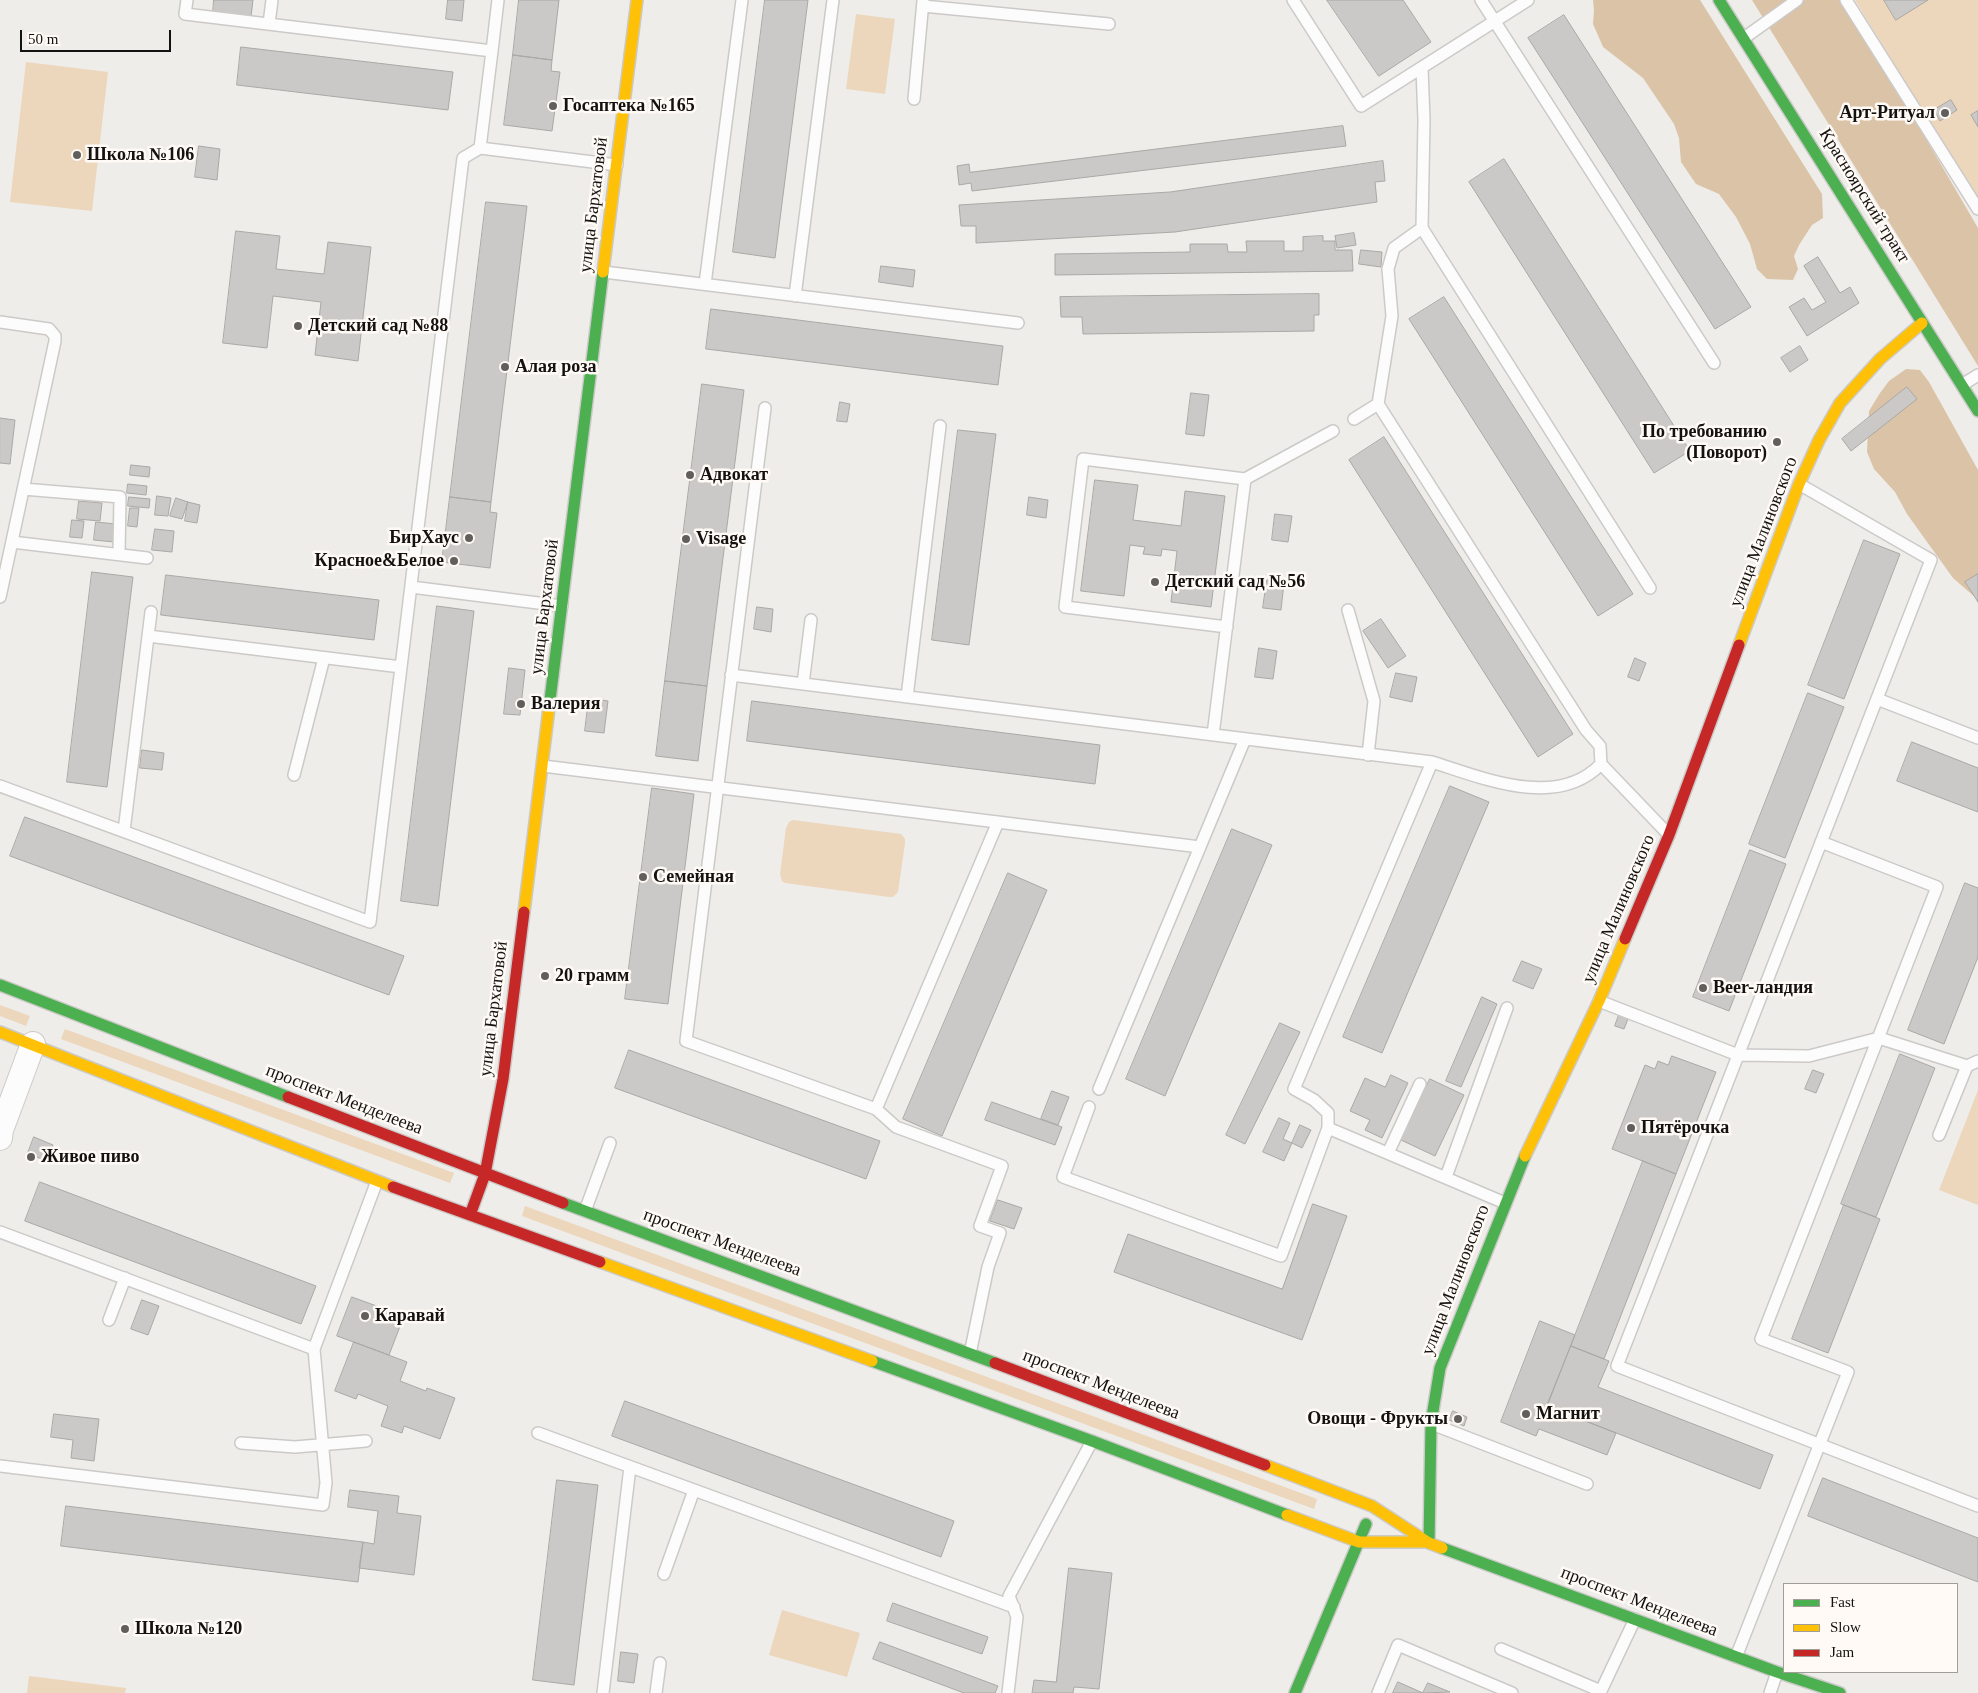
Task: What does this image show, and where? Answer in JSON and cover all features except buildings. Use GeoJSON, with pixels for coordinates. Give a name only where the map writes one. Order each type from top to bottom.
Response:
{"type":"FeatureCollection","features":[{"type":"Feature","properties":{"kind":"main road","name":"улица Бархатовой"},"geometry":{"type":"LineString","coordinates":[[470,1214],[485,1174],[503,1079],[638,0]]}},
{"type":"Feature","properties":{"kind":"main road","name":"Красноярский тракт"},"geometry":{"type":"LineString","coordinates":[[1720,0],[1978,411]]}},
{"type":"Feature","properties":{"kind":"main road","name":"улица Малиновского"},"geometry":{"type":"LineString","coordinates":[[1428,1542],[1431,1423],[1440,1368],[1505,1203],[1526,1153],[1599,1001],[1669,835],[1799,484],[1818,440],[1840,403],[1880,359],[1922,323]]}},
{"type":"Feature","properties":{"kind":"main road","name":"проспект Менделеева"},"geometry":{"type":"LineString","coordinates":[[0,985],[47,1007],[485,1174],[1372,1506],[1428,1542],[1777,1672],[1816,1689],[1840,1693]]}},
{"type":"Feature","properties":{"kind":"main road","name":"проспект Менделеева"},"geometry":{"type":"LineString","coordinates":[[0,1032],[35,1040],[377,1181],[1092,1441],[1359,1542],[1428,1542]]}},
{"type":"Feature","properties":{"kind":"main road"},"geometry":{"type":"LineString","coordinates":[[1295,1693],[1359,1542],[1372,1506]]}},
{"type":"Feature","properties":{"kind":"street"},"geometry":{"type":"LineString","coordinates":[[0,1138],[1,1130],[35,1040]]}},
{"type":"Feature","properties":{"kind":"lane"},"geometry":{"type":"LineString","coordinates":[[187,0],[185,14],[492,51]]}},
{"type":"Feature","properties":{"kind":"lane"},"geometry":{"type":"LineString","coordinates":[[269,24],[272,0]]}},
{"type":"Feature","properties":{"kind":"lane"},"geometry":{"type":"LineString","coordinates":[[480,148],[498,0]]}},
{"type":"Feature","properties":{"kind":"lane"},"geometry":{"type":"LineString","coordinates":[[706,284],[742,0]]}},
{"type":"Feature","properties":{"kind":"lane"},"geometry":{"type":"LineString","coordinates":[[795,296],[833,0]]}},
{"type":"Feature","properties":{"kind":"lane"},"geometry":{"type":"LineString","coordinates":[[1293,0],[1361,106],[1528,0]]}},
{"type":"Feature","properties":{"kind":"lane"},"geometry":{"type":"LineString","coordinates":[[1481,0],[1714,363]]}},
{"type":"Feature","properties":{"kind":"lane"},"geometry":{"type":"LineString","coordinates":[[1744,38],[1797,0]]}},
{"type":"Feature","properties":{"kind":"lane"},"geometry":{"type":"LineString","coordinates":[[1846,0],[1978,209]]}},
{"type":"Feature","properties":{"kind":"lane"},"geometry":{"type":"LineString","coordinates":[[914,99],[923,3],[1109,24]]}},
{"type":"Feature","properties":{"kind":"lane"},"geometry":{"type":"LineString","coordinates":[[1422,68],[1424,120],[1422,228],[1650,588]]}},
{"type":"Feature","properties":{"kind":"lane"},"geometry":{"type":"LineString","coordinates":[[0,786],[370,922],[463,158],[480,148],[617,165]]}},
{"type":"Feature","properties":{"kind":"lane"},"geometry":{"type":"LineString","coordinates":[[1422,228],[1394,248],[1388,269],[1392,316],[1378,404],[1586,730],[1600,746],[1601,764],[1669,835]]}},
{"type":"Feature","properties":{"kind":"lane"},"geometry":{"type":"LineString","coordinates":[[604,272],[1018,323]]}},
{"type":"Feature","properties":{"kind":"lane"},"geometry":{"type":"LineString","coordinates":[[0,322],[44,327],[49,329],[55,336],[0,597]]}},
{"type":"Feature","properties":{"kind":"lane"},"geometry":{"type":"LineString","coordinates":[[1962,385],[1978,375]]}},
{"type":"Feature","properties":{"kind":"lane"},"geometry":{"type":"LineString","coordinates":[[1354,419],[1378,404]]}},
{"type":"Feature","properties":{"kind":"lane"},"geometry":{"type":"LineString","coordinates":[[765,408],[686,1041],[876,1109],[896,1127],[1002,1166],[980,1226],[1000,1233],[988,1267],[970,1354]]}},
{"type":"Feature","properties":{"kind":"lane"},"geometry":{"type":"LineString","coordinates":[[907,697],[940,426]]}},
{"type":"Feature","properties":{"kind":"lane"},"geometry":{"type":"LineString","coordinates":[[1226,627],[1065,607],[1083,459],[1245,479],[1333,431]]}},
{"type":"Feature","properties":{"kind":"lane"},"geometry":{"type":"LineString","coordinates":[[1213,735],[1245,479]]}},
{"type":"Feature","properties":{"kind":"lane"},"geometry":{"type":"LineString","coordinates":[[1799,484],[1931,560],[1616,1366],[1978,1506]]}},
{"type":"Feature","properties":{"kind":"lane"},"geometry":{"type":"LineString","coordinates":[[23,489],[120,496],[119,554]]}},
{"type":"Feature","properties":{"kind":"lane"},"geometry":{"type":"LineString","coordinates":[[12,542],[147,558]]}},
{"type":"Feature","properties":{"kind":"lane"},"geometry":{"type":"LineString","coordinates":[[410,587],[562,606]]}},
{"type":"Feature","properties":{"kind":"lane"},"geometry":{"type":"LineString","coordinates":[[1348,610],[1374,701],[1368,755]]}},
{"type":"Feature","properties":{"kind":"lane"},"geometry":{"type":"LineString","coordinates":[[124,832],[151,612]]}},
{"type":"Feature","properties":{"kind":"lane"},"geometry":{"type":"LineString","coordinates":[[803,684],[811,620]]}},
{"type":"Feature","properties":{"kind":"lane"},"geometry":{"type":"LineString","coordinates":[[148,636],[401,667]]}},
{"type":"Feature","properties":{"kind":"lane"},"geometry":{"type":"LineString","coordinates":[[294,775],[324,658]]}},
{"type":"Feature","properties":{"kind":"lane"},"geometry":{"type":"LineString","coordinates":[[732,675],[1432,762],[1500,784],[1539,788],[1569,784],[1591,774],[1601,764]]}},
{"type":"Feature","properties":{"kind":"lane"},"geometry":{"type":"LineString","coordinates":[[1877,699],[1978,738]]}},
{"type":"Feature","properties":{"kind":"lane"},"geometry":{"type":"LineString","coordinates":[[1099,1089],[1245,739]]}},
{"type":"Feature","properties":{"kind":"lane"},"geometry":{"type":"LineString","coordinates":[[1089,1107],[1063,1177],[1281,1256],[1328,1128],[1328,1113],[1314,1100],[1294,1089],[1432,762]]}},
{"type":"Feature","properties":{"kind":"lane"},"geometry":{"type":"LineString","coordinates":[[543,766],[1200,848]]}},
{"type":"Feature","properties":{"kind":"lane"},"geometry":{"type":"LineString","coordinates":[[876,1109],[998,822]]}},
{"type":"Feature","properties":{"kind":"lane"},"geometry":{"type":"LineString","coordinates":[[1736,1657],[1848,1372],[1761,1339],[1937,887],[1821,842]]}},
{"type":"Feature","properties":{"kind":"lane"},"geometry":{"type":"LineString","coordinates":[[1599,1001],[1738,1055],[1809,1056],[1879,1038],[1967,1066],[1978,1061]]}},
{"type":"Feature","properties":{"kind":"lane"},"geometry":{"type":"LineString","coordinates":[[1446,1177],[1507,1008]]}},
{"type":"Feature","properties":{"kind":"lane"},"geometry":{"type":"LineString","coordinates":[[1939,1135],[1967,1066]]}},
{"type":"Feature","properties":{"kind":"lane"},"geometry":{"type":"LineString","coordinates":[[1388,1153],[1420,1084]]}},
{"type":"Feature","properties":{"kind":"lane"},"geometry":{"type":"LineString","coordinates":[[1328,1128],[1505,1203]]}},
{"type":"Feature","properties":{"kind":"lane"},"geometry":{"type":"LineString","coordinates":[[585,1211],[610,1142]]}},
{"type":"Feature","properties":{"kind":"lane"},"geometry":{"type":"LineString","coordinates":[[0,1466],[324,1505],[326,1483],[314,1349],[377,1181]]}},
{"type":"Feature","properties":{"kind":"lane"},"geometry":{"type":"LineString","coordinates":[[0,1232],[314,1349]]}},
{"type":"Feature","properties":{"kind":"lane"},"geometry":{"type":"LineString","coordinates":[[109,1320],[125,1278]]}},
{"type":"Feature","properties":{"kind":"lane"},"geometry":{"type":"LineString","coordinates":[[1431,1423],[1587,1484]]}},
{"type":"Feature","properties":{"kind":"lane"},"geometry":{"type":"LineString","coordinates":[[538,1433],[1014,1606]]}},
{"type":"Feature","properties":{"kind":"lane"},"geometry":{"type":"LineString","coordinates":[[241,1443],[295,1447],[366,1440]]}},
{"type":"Feature","properties":{"kind":"lane"},"geometry":{"type":"LineString","coordinates":[[1008,1693],[1017,1617],[1009,1596],[1092,1441]]}},
{"type":"Feature","properties":{"kind":"lane"},"geometry":{"type":"LineString","coordinates":[[603,1693],[630,1467]]}},
{"type":"Feature","properties":{"kind":"lane"},"geometry":{"type":"LineString","coordinates":[[664,1574],[694,1490]]}},
{"type":"Feature","properties":{"kind":"lane"},"geometry":{"type":"LineString","coordinates":[[1501,1649],[1601,1692],[1635,1619]]}},
{"type":"Feature","properties":{"kind":"lane"},"geometry":{"type":"LineString","coordinates":[[1378,1693],[1398,1645],[1512,1693]]}},
{"type":"Feature","properties":{"kind":"lane"},"geometry":{"type":"LineString","coordinates":[[656,1693],[660,1663]]}},
{"type":"Feature","properties":{"kind":"lane"},"geometry":{"type":"LineString","coordinates":[[1770,1693],[1777,1672]]}},
{"type":"Feature","properties":{"kind":"shaded area"},"geometry":{"type":"Polygon","coordinates":[[[1593,0],[1700,0],[1822,194],[1823,218],[1812,225],[1799,245],[1794,256],[1798,269],[1793,280],[1767,279],[1757,269],[1750,244],[1736,217],[1719,194],[1696,184],[1681,162],[1679,138],[1674,124],[1643,78],[1603,47],[1593,24],[1593,0]]]}},
{"type":"Feature","properties":{"kind":"shaded area"},"geometry":{"type":"Polygon","coordinates":[[[1752,0],[1845,0],[1978,228],[1978,366],[1752,0]]]}},
{"type":"Feature","properties":{"kind":"shaded area"},"geometry":{"type":"Polygon","coordinates":[[[1855,0],[1978,0],[1978,201],[1855,0]]]}},
{"type":"Feature","properties":{"kind":"shaded area"},"geometry":{"type":"Polygon","coordinates":[[[856,14],[895,19],[885,94],[846,89],[856,14]]]}},
{"type":"Feature","properties":{"kind":"shaded area"},"geometry":{"type":"Polygon","coordinates":[[[26,62],[108,72],[92,211],[10,202],[26,62]]]}},
{"type":"Feature","properties":{"kind":"shaded area"},"geometry":{"type":"Polygon","coordinates":[[[1906,369],[1920,370],[1929,382],[1978,470],[1978,604],[1976,598],[1953,578],[1907,514],[1895,492],[1874,469],[1867,452],[1869,411],[1889,381],[1906,369]]]}},
{"type":"Feature","properties":{"kind":"shaded area"},"geometry":{"type":"Polygon","coordinates":[[[793,820],[901,834],[905,839],[905,843],[898,892],[893,897],[889,897],[785,883],[782,881],[780,874],[786,828],[789,822],[793,820]]]}},
{"type":"Feature","properties":{"kind":"shaded area"},"geometry":{"type":"Polygon","coordinates":[[[0,1005],[30,1016],[26,1026],[0,1016],[0,1005]]]}},
{"type":"Feature","properties":{"kind":"shaded area"},"geometry":{"type":"Polygon","coordinates":[[[65,1029],[454,1173],[450,1183],[61,1039],[65,1029]]]}},
{"type":"Feature","properties":{"kind":"shaded area"},"geometry":{"type":"Polygon","coordinates":[[[1978,1090],[1978,1205],[1939,1190],[1978,1090]]]}},
{"type":"Feature","properties":{"kind":"shaded area"},"geometry":{"type":"Polygon","coordinates":[[[525,1206],[1317,1499],[1314,1509],[522,1216],[525,1206]]]}},
{"type":"Feature","properties":{"kind":"shaded area"},"geometry":{"type":"Polygon","coordinates":[[[782,1610],[860,1633],[847,1677],[769,1655],[782,1610]]]}},
{"type":"Feature","properties":{"kind":"shaded area"},"geometry":{"type":"Polygon","coordinates":[[[29,1676],[126,1688],[125,1693],[27,1693],[29,1676]]]}},
{"type":"Feature","properties":{"kind":"traffic: fast"},"geometry":{"type":"LineString","coordinates":[[1719,0],[1978,411]]}},
{"type":"Feature","properties":{"kind":"traffic: fast"},"geometry":{"type":"LineString","coordinates":[[549,708],[603,272]]}},
{"type":"Feature","properties":{"kind":"traffic: fast"},"geometry":{"type":"LineString","coordinates":[[0,985],[288,1097]]}},
{"type":"Feature","properties":{"kind":"traffic: fast"},"geometry":{"type":"LineString","coordinates":[[1429,1543],[1431,1423],[1440,1368],[1525,1156]]}},
{"type":"Feature","properties":{"kind":"traffic: fast"},"geometry":{"type":"LineString","coordinates":[[563,1203],[995,1363]]}},
{"type":"Feature","properties":{"kind":"traffic: fast"},"geometry":{"type":"LineString","coordinates":[[872,1361],[1092,1441],[1287,1515]]}},
{"type":"Feature","properties":{"kind":"traffic: fast"},"geometry":{"type":"LineString","coordinates":[[1295,1693],[1366,1524]]}},
{"type":"Feature","properties":{"kind":"traffic: fast"},"geometry":{"type":"LineString","coordinates":[[1442,1548],[1777,1672],[1840,1693]]}},
{"type":"Feature","properties":{"kind":"traffic: slow"},"geometry":{"type":"LineString","coordinates":[[603,272],[637,0]]}},
{"type":"Feature","properties":{"kind":"traffic: slow"},"geometry":{"type":"LineString","coordinates":[[1739,645],[1799,484],[1819,440],[1840,403],[1880,359],[1922,323]]}},
{"type":"Feature","properties":{"kind":"traffic: slow"},"geometry":{"type":"LineString","coordinates":[[524,912],[549,708]]}},
{"type":"Feature","properties":{"kind":"traffic: slow"},"geometry":{"type":"LineString","coordinates":[[1525,1156],[1599,1001],[1625,939]]}},
{"type":"Feature","properties":{"kind":"traffic: slow"},"geometry":{"type":"LineString","coordinates":[[0,1032],[393,1187]]}},
{"type":"Feature","properties":{"kind":"traffic: slow"},"geometry":{"type":"LineString","coordinates":[[600,1262],[872,1361]]}},
{"type":"Feature","properties":{"kind":"traffic: slow"},"geometry":{"type":"LineString","coordinates":[[1265,1465],[1372,1506],[1429,1543],[1442,1548]]}},
{"type":"Feature","properties":{"kind":"traffic: slow"},"geometry":{"type":"LineString","coordinates":[[1287,1515],[1359,1542],[1427,1542]]}},
{"type":"Feature","properties":{"kind":"traffic: jam"},"geometry":{"type":"LineString","coordinates":[[1625,939],[1669,835],[1739,645]]}},
{"type":"Feature","properties":{"kind":"traffic: jam"},"geometry":{"type":"LineString","coordinates":[[470,1215],[485,1174],[503,1079],[524,912]]}},
{"type":"Feature","properties":{"kind":"traffic: jam"},"geometry":{"type":"LineString","coordinates":[[288,1097],[563,1203]]}},
{"type":"Feature","properties":{"kind":"traffic: jam"},"geometry":{"type":"LineString","coordinates":[[393,1187],[600,1262]]}},
{"type":"Feature","properties":{"kind":"traffic: jam"},"geometry":{"type":"LineString","coordinates":[[995,1363],[1265,1465]]}},
{"type":"Feature","properties":{"kind":"place","name":"Госаптека №165"},"geometry":{"type":"Point","coordinates":[553,106]}},
{"type":"Feature","properties":{"kind":"place","name":"Арт-Ритуал"},"geometry":{"type":"Point","coordinates":[1945,113]}},
{"type":"Feature","properties":{"kind":"place","name":"Школа №106"},"geometry":{"type":"Point","coordinates":[77,155]}},
{"type":"Feature","properties":{"kind":"place","name":"Детский сад №88"},"geometry":{"type":"Point","coordinates":[298,326]}},
{"type":"Feature","properties":{"kind":"place","name":"Алая роза"},"geometry":{"type":"Point","coordinates":[505,367]}},
{"type":"Feature","properties":{"kind":"place","name":"По требованию (Поворот)"},"geometry":{"type":"Point","coordinates":[1777,442]}},
{"type":"Feature","properties":{"kind":"place","name":"Адвокат"},"geometry":{"type":"Point","coordinates":[690,475]}},
{"type":"Feature","properties":{"kind":"place","name":"БирХаус"},"geometry":{"type":"Point","coordinates":[469,538]}},
{"type":"Feature","properties":{"kind":"place","name":"Visage"},"geometry":{"type":"Point","coordinates":[686,539]}},
{"type":"Feature","properties":{"kind":"place","name":"Красное&Белое"},"geometry":{"type":"Point","coordinates":[454,561]}},
{"type":"Feature","properties":{"kind":"place","name":"Детский сад №56"},"geometry":{"type":"Point","coordinates":[1155,582]}},
{"type":"Feature","properties":{"kind":"place","name":"Валерия"},"geometry":{"type":"Point","coordinates":[521,704]}},
{"type":"Feature","properties":{"kind":"place","name":"Семейная"},"geometry":{"type":"Point","coordinates":[643,877]}},
{"type":"Feature","properties":{"kind":"place","name":"20 грамм"},"geometry":{"type":"Point","coordinates":[545,976]}},
{"type":"Feature","properties":{"kind":"place","name":"Beer-ландия"},"geometry":{"type":"Point","coordinates":[1703,988]}},
{"type":"Feature","properties":{"kind":"place","name":"Пятёрочка"},"geometry":{"type":"Point","coordinates":[1631,1128]}},
{"type":"Feature","properties":{"kind":"place","name":"Живое пиво"},"geometry":{"type":"Point","coordinates":[31,1157]}},
{"type":"Feature","properties":{"kind":"place","name":"Каравай"},"geometry":{"type":"Point","coordinates":[365,1316]}},
{"type":"Feature","properties":{"kind":"place","name":"Магнит"},"geometry":{"type":"Point","coordinates":[1526,1414]}},
{"type":"Feature","properties":{"kind":"place","name":"Овощи - Фрукты"},"geometry":{"type":"Point","coordinates":[1458,1419]}},
{"type":"Feature","properties":{"kind":"place","name":"Школа №120"},"geometry":{"type":"Point","coordinates":[125,1629]}}]}
